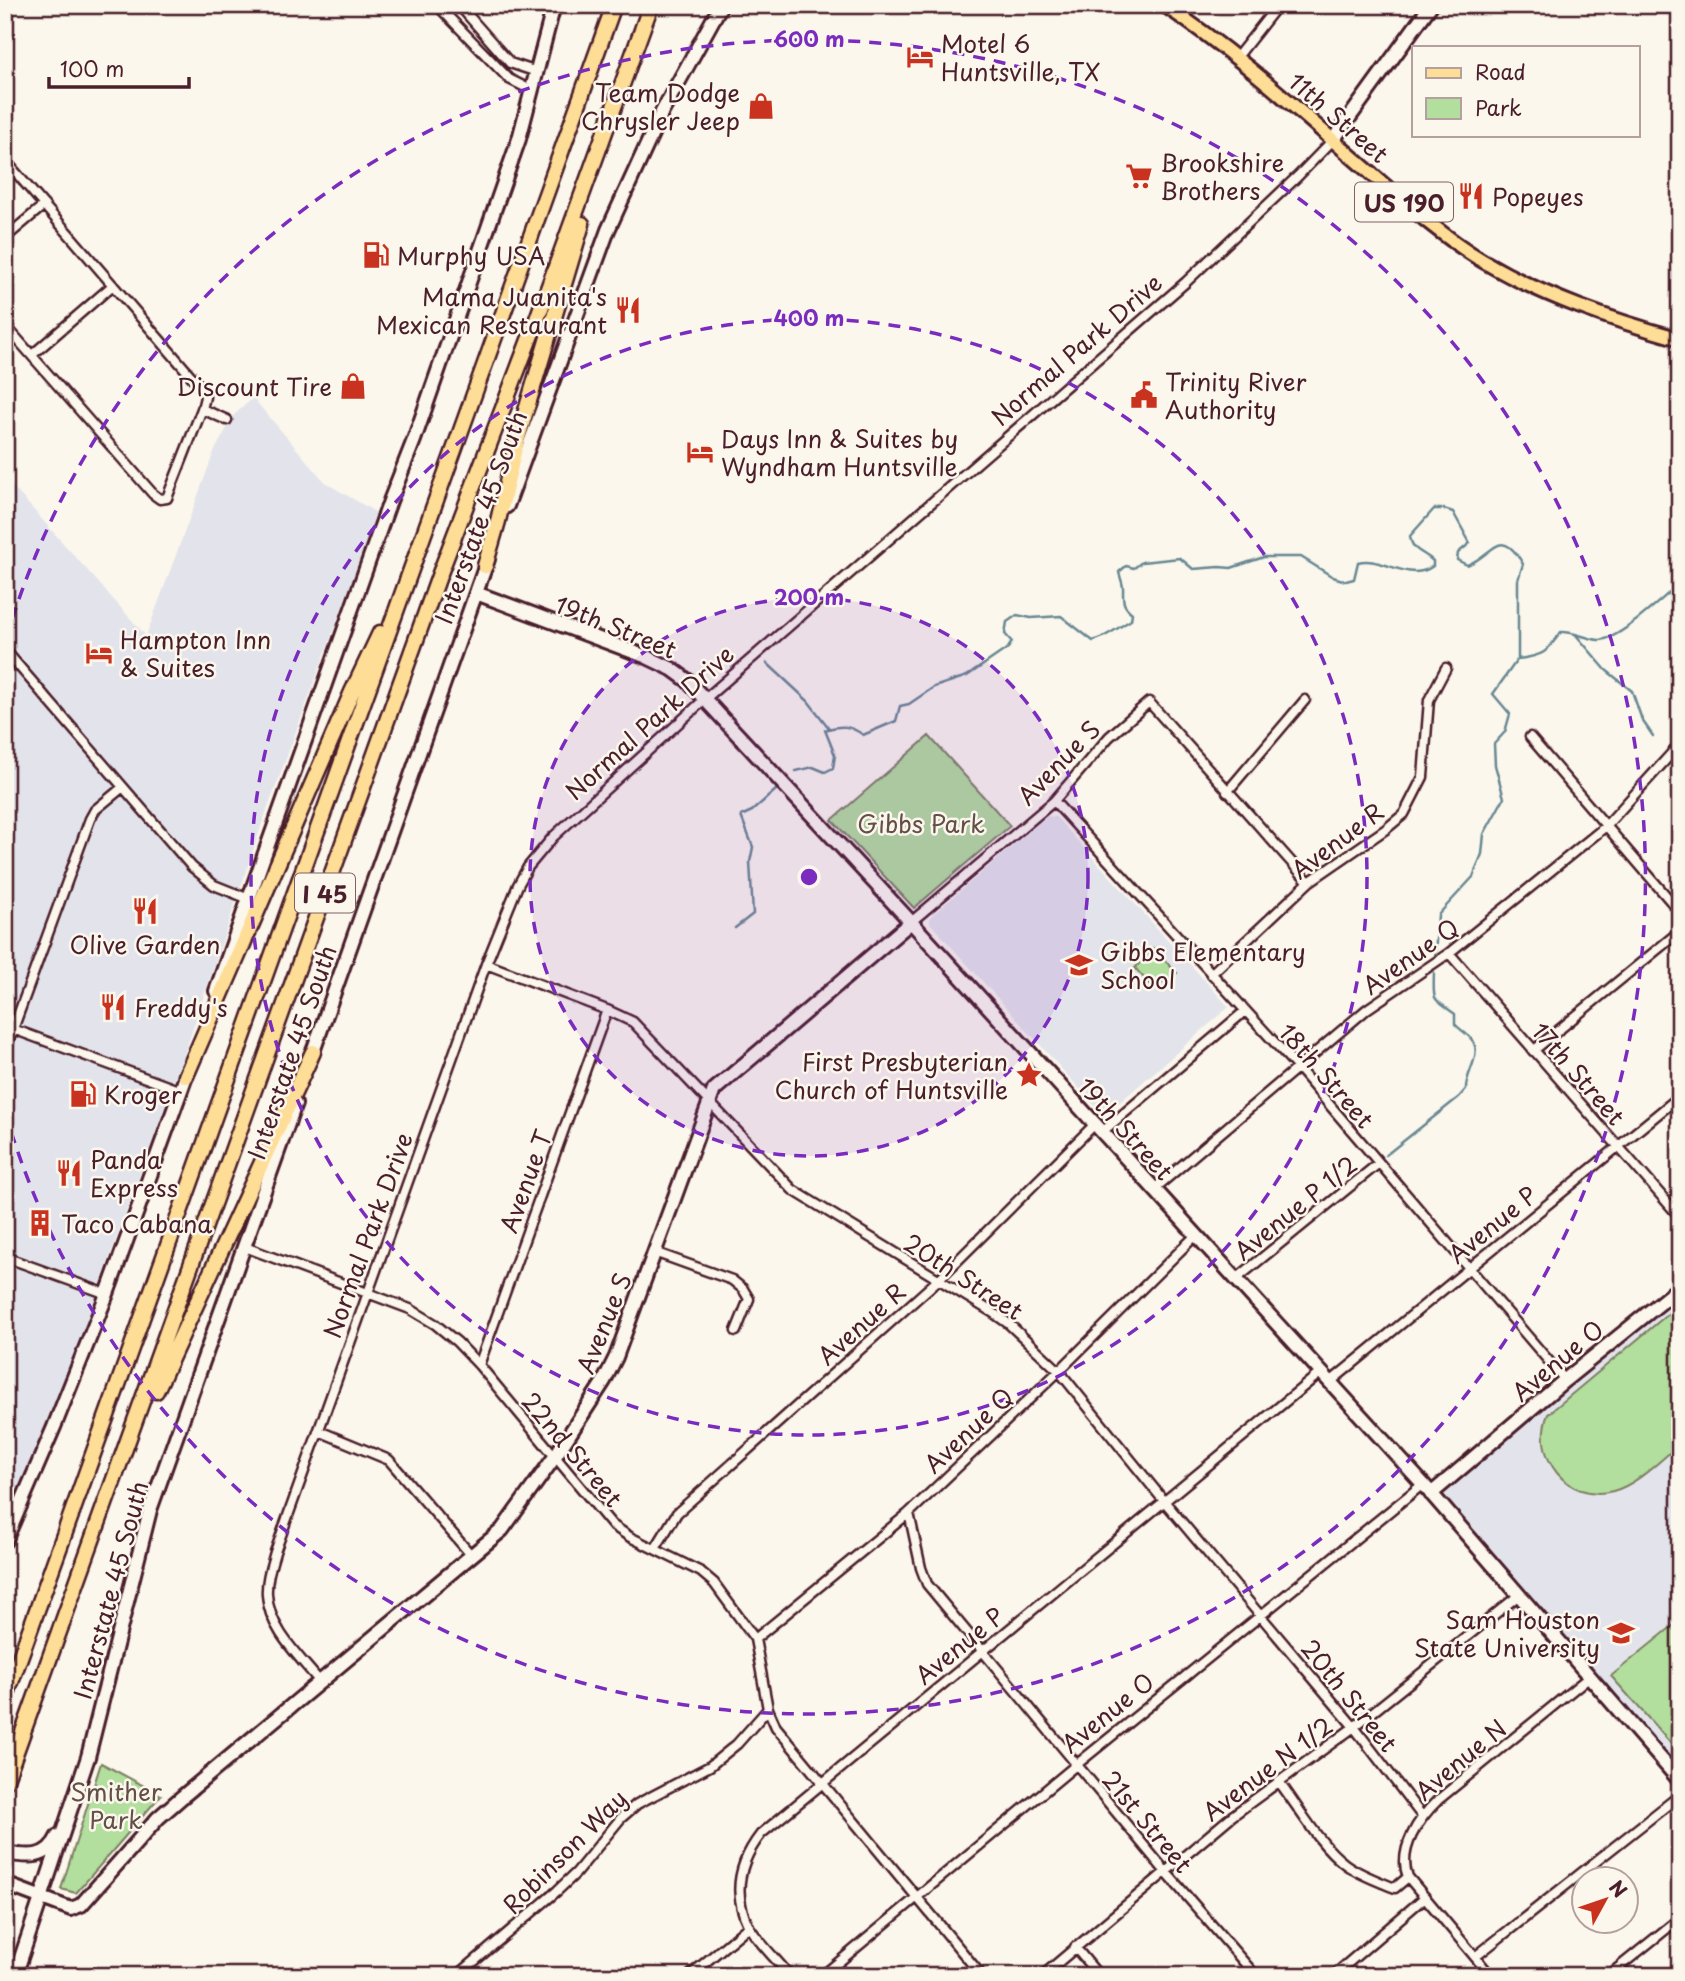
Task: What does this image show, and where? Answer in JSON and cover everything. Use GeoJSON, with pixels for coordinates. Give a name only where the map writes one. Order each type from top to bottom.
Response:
{"type":"FeatureCollection","features":[{"type":"Feature","properties":{"kind":"highway","name":"I 45"},"geometry":{"type":"LineString","coordinates":[[5,1699],[614,5]]}},
{"type":"Feature","properties":{"kind":"highway","name":"I 45"},"geometry":{"type":"LineString","coordinates":[[5,1782],[439,576],[537,319],[651,5]]}},
{"type":"Feature","properties":{"kind":"highway"},"geometry":{"type":"LineString","coordinates":[[485,566],[516,444],[632,62]]}},
{"type":"Feature","properties":{"kind":"highway"},"geometry":{"type":"LineString","coordinates":[[186,1076],[352,692],[415,559]]}},
{"type":"Feature","properties":{"kind":"highway"},"geometry":{"type":"LineString","coordinates":[[117,1475],[313,1052]]}},
{"type":"Feature","properties":{"kind":"main road"},"geometry":{"type":"LineString","coordinates":[[5,1541],[9,1518],[54,1427],[107,1294],[418,429],[515,152],[554,5]]}},
{"type":"Feature","properties":{"kind":"main road","name":"Interstate 45 South"},"geometry":{"type":"LineString","coordinates":[[15,1976],[88,1757],[150,1510],[169,1452],[245,1247],[485,566],[608,230],[662,112],[721,5]]}},
{"type":"Feature","properties":{"kind":"main road","name":"11th Street"},"geometry":{"type":"LineString","coordinates":[[1164,5],[1237,57],[1426,220],[1482,260],[1535,289],[1577,306],[1680,339]]}},
{"type":"Feature","properties":{"kind":"main road","name":"Normal Park Drive"},"geometry":{"type":"LineString","coordinates":[[1333,140],[1431,5]]}},
{"type":"Feature","properties":{"kind":"main road","name":"19th Street"},"geometry":{"type":"LineString","coordinates":[[476,593],[657,662],[687,680],[1427,1489],[1680,1781]]}},
{"type":"Feature","properties":{"kind":"main road","name":"Avenue S"},"geometry":{"type":"LineString","coordinates":[[5,1884],[72,1909],[81,1905],[158,1818],[502,1530],[554,1458],[604,1381],[616,1357],[714,1090],[911,922]]}},
{"type":"Feature","properties":{"kind":"main road","name":"Avenue O"},"geometry":{"type":"LineString","coordinates":[[1427,1489],[1680,1287]]}},
{"type":"Feature","properties":{"kind":"main road"},"geometry":{"type":"LineString","coordinates":[[5,1853],[28,1857],[48,1851],[55,1843],[72,1807]]}},
{"type":"Feature","properties":{"kind":"main road"},"geometry":{"type":"LineString","coordinates":[[5,1941],[5,1951]]}},
{"type":"Feature","properties":{"kind":"street"},"geometry":{"type":"LineString","coordinates":[[437,5],[509,79],[533,91]]}},
{"type":"Feature","properties":{"kind":"street"},"geometry":{"type":"LineString","coordinates":[[459,5],[510,63],[537,72]]}},
{"type":"Feature","properties":{"kind":"street"},"geometry":{"type":"LineString","coordinates":[[1237,57],[1278,5]]}},
{"type":"Feature","properties":{"kind":"street","name":"Normal Park Drive"},"geometry":{"type":"LineString","coordinates":[[320,1682],[279,1632],[271,1615],[267,1595],[268,1577],[486,964],[518,885],[539,853],[553,837],[705,699],[1167,299],[1243,230],[1333,140]]}},
{"type":"Feature","properties":{"kind":"street"},"geometry":{"type":"LineString","coordinates":[[5,160],[199,384],[205,397],[202,409],[167,498],[160,499],[153,494],[5,325]]}},
{"type":"Feature","properties":{"kind":"street"},"geometry":{"type":"LineString","coordinates":[[5,238],[44,205]]}},
{"type":"Feature","properties":{"kind":"street"},"geometry":{"type":"LineString","coordinates":[[32,355],[113,285]]}},
{"type":"Feature","properties":{"kind":"street"},"geometry":{"type":"LineString","coordinates":[[202,409],[227,420]]}},
{"type":"Feature","properties":{"kind":"street"},"geometry":{"type":"LineString","coordinates":[[5,650],[202,876],[214,885],[249,899]]}},
{"type":"Feature","properties":{"kind":"street","name":"Avenue R"},"geometry":{"type":"LineString","coordinates":[[1211,974],[1309,882],[1404,814],[1423,778],[1429,700],[1446,668]]}},
{"type":"Feature","properties":{"kind":"street"},"geometry":{"type":"LineString","coordinates":[[1305,700],[1227,792],[1309,882]]}},
{"type":"Feature","properties":{"kind":"street","name":"Avenue S"},"geometry":{"type":"LineString","coordinates":[[911,922],[1054,801],[1109,737],[1149,702],[1227,792]]}},
{"type":"Feature","properties":{"kind":"street"},"geometry":{"type":"LineString","coordinates":[[1531,737],[1680,912]]}},
{"type":"Feature","properties":{"kind":"street","name":"Avenue Q"},"geometry":{"type":"LineString","coordinates":[[1153,1190],[1367,1009],[1449,953],[1605,827],[1680,744]]}},
{"type":"Feature","properties":{"kind":"street"},"geometry":{"type":"LineString","coordinates":[[5,1051],[90,819],[95,810],[123,787]]}},
{"type":"Feature","properties":{"kind":"street","name":"18th Street"},"geometry":{"type":"LineString","coordinates":[[1054,801],[1298,1068],[1565,1380]]}},
{"type":"Feature","properties":{"kind":"street"},"geometry":{"type":"LineString","coordinates":[[1533,1051],[1680,931]]}},
{"type":"Feature","properties":{"kind":"street","name":"17th Street"},"geometry":{"type":"LineString","coordinates":[[1449,953],[1680,1217]]}},
{"type":"Feature","properties":{"kind":"street","name":"20th Street"},"geometry":{"type":"LineString","coordinates":[[486,964],[633,1022],[793,1190],[1009,1324],[1059,1371],[1354,1727],[1422,1816]]}},
{"type":"Feature","properties":{"kind":"street","name":"Avenue T"},"geometry":{"type":"LineString","coordinates":[[479,1365],[607,1010]]}},
{"type":"Feature","properties":{"kind":"street","name":"Avenue R"},"geometry":{"type":"LineString","coordinates":[[655,1549],[677,1513],[938,1280],[1098,1128],[1245,1011]]}},
{"type":"Feature","properties":{"kind":"street"},"geometry":{"type":"LineString","coordinates":[[13,1029],[181,1091]]}},
{"type":"Feature","properties":{"kind":"street","name":"Avenue P"},"geometry":{"type":"LineString","coordinates":[[1329,1383],[1680,1096]]}},
{"type":"Feature","properties":{"kind":"street","name":"Avenue P 1/2"},"geometry":{"type":"LineString","coordinates":[[1235,1280],[1379,1163]]}},
{"type":"Feature","properties":{"kind":"street","name":"Avenue Q"},"geometry":{"type":"LineString","coordinates":[[755,1639],[909,1513],[1059,1371],[1195,1236]]}},
{"type":"Feature","properties":{"kind":"street","name":"22nd Street"},"geometry":{"type":"LineString","coordinates":[[245,1247],[369,1292],[410,1309],[435,1324],[479,1365],[612,1525],[701,1572],[714,1583],[755,1639],[768,1709],[776,1727],[982,1976]]}},
{"type":"Feature","properties":{"kind":"street"},"geometry":{"type":"LineString","coordinates":[[654,1252],[732,1280],[743,1289],[749,1299],[736,1331]]}},
{"type":"Feature","properties":{"kind":"street"},"geometry":{"type":"LineString","coordinates":[[5,1257],[107,1294]]}},
{"type":"Feature","properties":{"kind":"street","name":"Avenue P"},"geometry":{"type":"LineString","coordinates":[[749,1926],[739,1895],[741,1868],[749,1849],[761,1834],[1320,1373]]}},
{"type":"Feature","properties":{"kind":"street"},"geometry":{"type":"LineString","coordinates":[[319,1431],[389,1460],[472,1556]]}},
{"type":"Feature","properties":{"kind":"street","name":"Avenue O"},"geometry":{"type":"LineString","coordinates":[[822,1976],[1259,1615],[1427,1489]]}},
{"type":"Feature","properties":{"kind":"street","name":"21st Street"},"geometry":{"type":"LineString","coordinates":[[909,1513],[927,1584],[1076,1765],[1256,1976]]}},
{"type":"Feature","properties":{"kind":"street","name":"Avenue N 1/2"},"geometry":{"type":"LineString","coordinates":[[1042,1976],[1232,1816],[1354,1727],[1519,1595]]}},
{"type":"Feature","properties":{"kind":"street","name":"Avenue N"},"geometry":{"type":"LineString","coordinates":[[1408,1877],[1404,1868],[1405,1859],[1412,1835],[1422,1816],[1590,1676]]}},
{"type":"Feature","properties":{"kind":"street","name":"Robinson Way"},"geometry":{"type":"LineString","coordinates":[[458,1976],[576,1873],[621,1818],[637,1804],[709,1766],[737,1744],[768,1709]]}},
{"type":"Feature","properties":{"kind":"street"},"geometry":{"type":"LineString","coordinates":[[1280,1783],[1328,1849],[1343,1863],[1395,1888],[1408,1877],[1491,1976]]}},
{"type":"Feature","properties":{"kind":"street"},"geometry":{"type":"LineString","coordinates":[[1475,1957],[1680,1795]]}},
{"type":"Feature","properties":{"kind":"street"},"geometry":{"type":"LineString","coordinates":[[1333,1976],[1424,1897]]}},
{"type":"Feature","properties":{"kind":"street"},"geometry":{"type":"LineString","coordinates":[[1608,1976],[1680,1918]]}},
{"type":"Feature","properties":{"kind":"street"},"geometry":{"type":"LineString","coordinates":[[689,1976],[749,1926],[790,1976]]}},
{"type":"Feature","properties":{"kind":"street"},"geometry":{"type":"LineString","coordinates":[[1075,1947],[1099,1976]]}},
{"type":"Feature","properties":{"kind":"shaded area"},"geometry":{"type":"Polygon","coordinates":[[[253,398],[326,483],[377,513],[262,824],[181,1064],[117,1236],[18,1529],[5,1524],[5,478],[146,636],[214,452],[234,415],[253,398]]]}},
{"type":"Feature","properties":{"kind":"shaded area","name":"Gibbs Elementary School"},"geometry":{"type":"Polygon","coordinates":[[[1047,816],[1056,817],[1229,1007],[1104,1116],[930,923],[930,917],[1047,816]]]}},
{"type":"Feature","properties":{"kind":"shaded area","name":"Sam Houston State University"},"geometry":{"type":"Polygon","coordinates":[[[1680,1297],[1680,1770],[1444,1497],[1447,1489],[1680,1297]]]}},
{"type":"Feature","properties":{"kind":"green space","name":"Gibbs Park"},"geometry":{"type":"Polygon","coordinates":[[[929,736],[1010,826],[914,908],[832,820],[929,736]]]}},
{"type":"Feature","properties":{"kind":"green space"},"geometry":{"type":"Polygon","coordinates":[[[1153,948],[1177,973],[1167,981],[1150,985],[1135,968],[1153,948]]]}},
{"type":"Feature","properties":{"kind":"green space"},"geometry":{"type":"Polygon","coordinates":[[[1680,1304],[1680,1444],[1640,1477],[1622,1488],[1596,1493],[1581,1490],[1568,1483],[1557,1473],[1549,1460],[1544,1430],[1548,1414],[1680,1304]]]}},
{"type":"Feature","properties":{"kind":"green space"},"geometry":{"type":"Polygon","coordinates":[[[1680,1620],[1680,1754],[1611,1676],[1680,1620]]]}},
{"type":"Feature","properties":{"kind":"green space","name":"Smither Park"},"geometry":{"type":"Polygon","coordinates":[[[101,1763],[161,1795],[76,1893],[61,1889],[101,1763]]]}},
{"type":"Feature","properties":{"kind":"waterway"},"geometry":{"type":"LineString","coordinates":[[796,771],[813,767],[825,772],[833,768],[835,755],[825,730],[845,727],[863,735],[896,721],[900,706],[909,704],[934,687],[967,676],[1008,648],[1012,642],[1005,634],[1007,622],[1017,615],[1031,618],[1061,616],[1093,641],[1112,632],[1131,620],[1132,613],[1124,604],[1119,572],[1126,566],[1134,568],[1142,562],[1180,558],[1193,569],[1231,568],[1264,557],[1301,557],[1333,577],[1346,581],[1354,579],[1358,562],[1376,562],[1405,571],[1424,571],[1433,566],[1433,561],[1416,548],[1410,536],[1434,509],[1444,509],[1453,512],[1470,543],[1458,553],[1457,560],[1467,565],[1502,544],[1515,552],[1523,564],[1518,580],[1518,659],[1544,652],[1561,632],[1599,640],[1617,634],[1650,609],[1680,581]]}},
{"type":"Feature","properties":{"kind":"waterway"},"geometry":{"type":"LineString","coordinates":[[1576,635],[1606,670],[1632,691],[1642,720],[1653,736]]}},
{"type":"Feature","properties":{"kind":"waterway"},"geometry":{"type":"LineString","coordinates":[[1435,954],[1438,915],[1473,877],[1482,854],[1484,834],[1504,798],[1495,765],[1494,744],[1505,732],[1510,714],[1493,694],[1517,660]]}},
{"type":"Feature","properties":{"kind":"waterway"},"geometry":{"type":"LineString","coordinates":[[767,663],[808,701],[829,728]]}},
{"type":"Feature","properties":{"kind":"waterway"},"geometry":{"type":"LineString","coordinates":[[735,928],[753,914],[750,862],[753,847],[741,816],[752,811],[777,789]]}},
{"type":"Feature","properties":{"kind":"waterway"},"geometry":{"type":"LineString","coordinates":[[1386,1155],[1459,1097],[1466,1089],[1475,1058],[1475,1046],[1455,1024],[1455,1014],[1442,1005],[1434,994],[1434,972]]}},
{"type":"Feature","properties":{"kind":"place","name":"Motel 6 Huntsville, TX"},"geometry":{"type":"Point","coordinates":[920,57]}},
{"type":"Feature","properties":{"kind":"place","name":"Team Dodge Chrysler Jeep"},"geometry":{"type":"Point","coordinates":[761,106]}},
{"type":"Feature","properties":{"kind":"place","name":"Brookshire Brothers"},"geometry":{"type":"Point","coordinates":[1139,176]}},
{"type":"Feature","properties":{"kind":"place","name":"Popeyes"},"geometry":{"type":"Point","coordinates":[1471,196]}},
{"type":"Feature","properties":{"kind":"place","name":"Murphy USA"},"geometry":{"type":"Point","coordinates":[376,255]}},
{"type":"Feature","properties":{"kind":"place","name":"Mama Juanita's Mexican Restaurant"},"geometry":{"type":"Point","coordinates":[628,310]}},
{"type":"Feature","properties":{"kind":"place","name":"Discount Tire"},"geometry":{"type":"Point","coordinates":[353,386]}},
{"type":"Feature","properties":{"kind":"place","name":"Trinity River Authority"},"geometry":{"type":"Point","coordinates":[1144,395]}},
{"type":"Feature","properties":{"kind":"place","name":"Days Inn & Suites by Wyndham Huntsville"},"geometry":{"type":"Point","coordinates":[700,452]}},
{"type":"Feature","properties":{"kind":"place","name":"Hampton Inn & Suites"},"geometry":{"type":"Point","coordinates":[99,653]}},
{"type":"Feature","properties":{"kind":"place","name":"Olive Garden"},"geometry":{"type":"Point","coordinates":[145,911]}},
{"type":"Feature","properties":{"kind":"place","name":"Gibbs Elementary School"},"geometry":{"type":"Point","coordinates":[1079,965]}},
{"type":"Feature","properties":{"kind":"place","name":"Freddy's"},"geometry":{"type":"Point","coordinates":[113,1007]}},
{"type":"Feature","properties":{"kind":"place","name":"First Presbyterian Church of Huntsville"},"geometry":{"type":"Point","coordinates":[1029,1075]}},
{"type":"Feature","properties":{"kind":"place","name":"Kroger"},"geometry":{"type":"Point","coordinates":[83,1094]}},
{"type":"Feature","properties":{"kind":"place","name":"Panda Express"},"geometry":{"type":"Point","coordinates":[69,1173]}},
{"type":"Feature","properties":{"kind":"place","name":"Taco Cabana"},"geometry":{"type":"Point","coordinates":[40,1223]}},
{"type":"Feature","properties":{"kind":"place","name":"Sam Houston State University"},"geometry":{"type":"Point","coordinates":[1621,1633]}}]}
